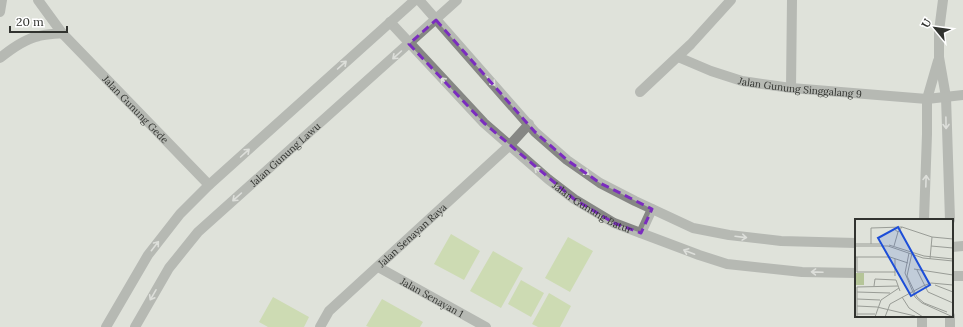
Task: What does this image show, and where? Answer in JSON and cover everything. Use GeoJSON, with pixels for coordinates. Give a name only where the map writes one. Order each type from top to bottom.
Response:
{"type":"FeatureCollection","features":[{"type":"Feature","properties":{"kind":"street"},"geometry":{"type":"LineString","coordinates":[[0,12],[2,0]]}},
{"type":"Feature","properties":{"kind":"street","name":"Jalan Gunung Gede"},"geometry":{"type":"LineString","coordinates":[[38,0],[62,33],[209,185]]}},
{"type":"Feature","properties":{"kind":"street"},"geometry":{"type":"LineString","coordinates":[[106,327],[148,255],[180,214],[209,185],[415,0]]}},
{"type":"Feature","properties":{"kind":"street"},"geometry":{"type":"LineString","coordinates":[[419,0],[535,132],[567,160],[600,183],[693,228],[730,235],[781,241],[855,243]]}},
{"type":"Feature","properties":{"kind":"street","name":"Jalan Gunung Lawu"},"geometry":{"type":"LineString","coordinates":[[135,327],[169,268],[198,232],[410,44],[457,0]]}},
{"type":"Feature","properties":{"kind":"street"},"geometry":{"type":"LineString","coordinates":[[640,92],[678,57],[731,0]]}},
{"type":"Feature","properties":{"kind":"street"},"geometry":{"type":"LineString","coordinates":[[791,88],[792,0]]}},
{"type":"Feature","properties":{"kind":"street"},"geometry":{"type":"LineString","coordinates":[[943,0],[939,31],[939,57],[946,97],[950,219]]}},
{"type":"Feature","properties":{"kind":"street","name":"Jalan Gunung Batur"},"geometry":{"type":"LineString","coordinates":[[390,22],[484,123],[509,146],[574,199],[614,223],[727,264],[802,272],[855,273]]}},
{"type":"Feature","properties":{"kind":"street"},"geometry":{"type":"LineString","coordinates":[[0,58],[11,49],[30,39],[39,36],[62,33]]}},
{"type":"Feature","properties":{"kind":"street","name":"Jalan Gunung Singgalang 9"},"geometry":{"type":"LineString","coordinates":[[678,57],[711,71],[742,81],[791,88],[927,99],[963,95]]}},
{"type":"Feature","properties":{"kind":"street"},"geometry":{"type":"LineString","coordinates":[[924,219],[928,134],[927,99],[939,57]]}},
{"type":"Feature","properties":{"kind":"street","name":"Jalan Senayan Raya"},"geometry":{"type":"LineString","coordinates":[[320,327],[329,311],[509,146],[529,124]]}},
{"type":"Feature","properties":{"kind":"street"},"geometry":{"type":"LineString","coordinates":[[641,233],[652,209]]}},
{"type":"Feature","properties":{"kind":"street"},"geometry":{"type":"LineString","coordinates":[[953,247],[963,246]]}},
{"type":"Feature","properties":{"kind":"street","name":"Jalan Senayan 1"},"geometry":{"type":"LineString","coordinates":[[378,267],[486,327]]}},
{"type":"Feature","properties":{"kind":"highlighted area"},"geometry":{"type":"Polygon","coordinates":[[[436,20],[535,132],[567,160],[600,183],[652,209],[641,233],[614,223],[574,199],[484,123],[409,44],[436,20]]]}},
{"type":"Feature","properties":{"kind":"building"},"geometry":{"type":"Polygon","coordinates":[[[451,234],[480,251],[464,280],[434,264],[451,234]]]}},
{"type":"Feature","properties":{"kind":"building"},"geometry":{"type":"Polygon","coordinates":[[[568,237],[593,251],[570,292],[545,278],[568,237]]]}},
{"type":"Feature","properties":{"kind":"building"},"geometry":{"type":"Polygon","coordinates":[[[493,251],[523,268],[501,308],[470,291],[493,251]]]}},
{"type":"Feature","properties":{"kind":"building"},"geometry":{"type":"Polygon","coordinates":[[[521,280],[544,293],[531,317],[508,304],[521,280]]]}},
{"type":"Feature","properties":{"kind":"building"},"geometry":{"type":"Polygon","coordinates":[[[549,293],[571,306],[560,327],[538,327],[532,324],[549,293]]]}},
{"type":"Feature","properties":{"kind":"building"},"geometry":{"type":"Polygon","coordinates":[[[273,297],[309,317],[304,327],[268,327],[259,322],[273,297]]]}},
{"type":"Feature","properties":{"kind":"building"},"geometry":{"type":"Polygon","coordinates":[[[382,299],[423,322],[420,327],[366,326],[382,299]]]}}]}
